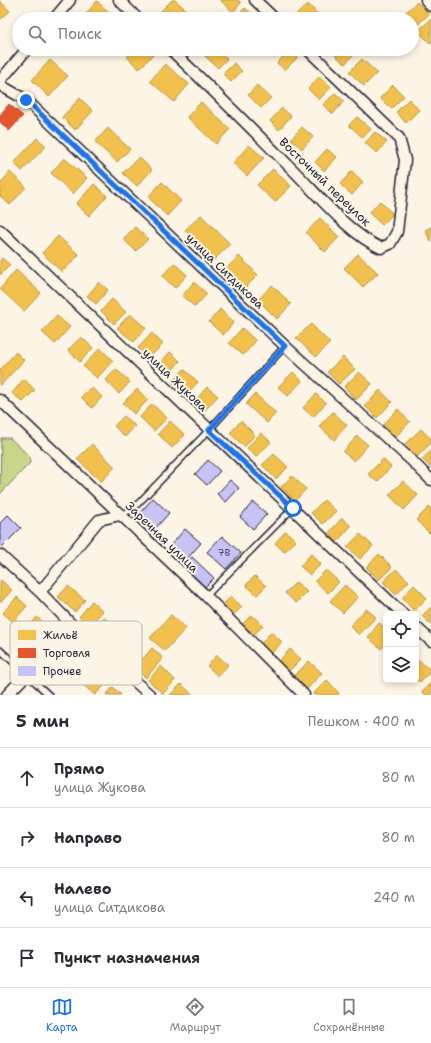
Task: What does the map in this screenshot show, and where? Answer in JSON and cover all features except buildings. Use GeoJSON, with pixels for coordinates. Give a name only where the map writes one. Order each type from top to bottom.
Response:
{"type":"FeatureCollection","features":[{"type":"Feature","properties":{"kind":"street"},"geometry":{"type":"LineString","coordinates":[[60,12],[70,0]]}},
{"type":"Feature","properties":{"kind":"street"},"geometry":{"type":"LineString","coordinates":[[119,0],[131,12]]}},
{"type":"Feature","properties":{"kind":"street"},"geometry":{"type":"LineString","coordinates":[[255,0],[268,12]]}},
{"type":"Feature","properties":{"kind":"street"},"geometry":{"type":"LineString","coordinates":[[426,0],[431,6]]}},
{"type":"Feature","properties":{"kind":"street"},"geometry":{"type":"LineString","coordinates":[[0,81],[22,56]]}},
{"type":"Feature","properties":{"kind":"street","name":"Восточный переулок"},"geometry":{"type":"LineString","coordinates":[[177,56],[234,110],[348,225],[373,244],[381,248],[390,244],[398,232],[405,160],[400,138],[314,56]]}},
{"type":"Feature","properties":{"kind":"street","name":"улица Ситдикова"},"geometry":{"type":"LineString","coordinates":[[0,85],[26,100],[285,346],[411,460],[431,480]]}},
{"type":"Feature","properties":{"kind":"street","name":"улица Жукова"},"geometry":{"type":"LineString","coordinates":[[0,230],[400,611]]}},
{"type":"Feature","properties":{"kind":"street","name":"Заречная улица"},"geometry":{"type":"LineString","coordinates":[[0,400],[206,596],[304,695]]}},
{"type":"Feature","properties":{"kind":"street"},"geometry":{"type":"LineString","coordinates":[[40,592],[99,520],[120,515]]}},
{"type":"Feature","properties":{"kind":"street"},"geometry":{"type":"LineString","coordinates":[[0,555],[40,592],[68,621]]}},
{"type":"Feature","properties":{"kind":"street"},"geometry":{"type":"LineString","coordinates":[[419,629],[431,641]]}},
{"type":"Feature","properties":{"kind":"street"},"geometry":{"type":"LineString","coordinates":[[7,695],[18,685]]}},
{"type":"Feature","properties":{"kind":"street"},"geometry":{"type":"LineString","coordinates":[[139,685],[150,695]]}},
{"type":"Feature","properties":{"kind":"lane"},"geometry":{"type":"LineString","coordinates":[[120,515],[132,510],[209,430],[285,346]]}},
{"type":"Feature","properties":{"kind":"lane"},"geometry":{"type":"LineString","coordinates":[[206,596],[293,508]]}},
{"type":"Feature","properties":{"kind":"lane"},"geometry":{"type":"LineString","coordinates":[[0,650],[10,660]]}},
{"type":"Feature","properties":{"kind":"lane"},"geometry":{"type":"LineString","coordinates":[[37,685],[49,695]]}},
{"type":"Feature","properties":{"kind":"green space"},"geometry":{"type":"Polygon","coordinates":[[[1,438],[10,438],[30,457],[30,463],[0,494],[1,438]]]}},
{"type":"Feature","properties":{"kind":"route"},"geometry":{"type":"LineString","coordinates":[[26,100],[285,346],[209,430],[293,508]]}}]}
